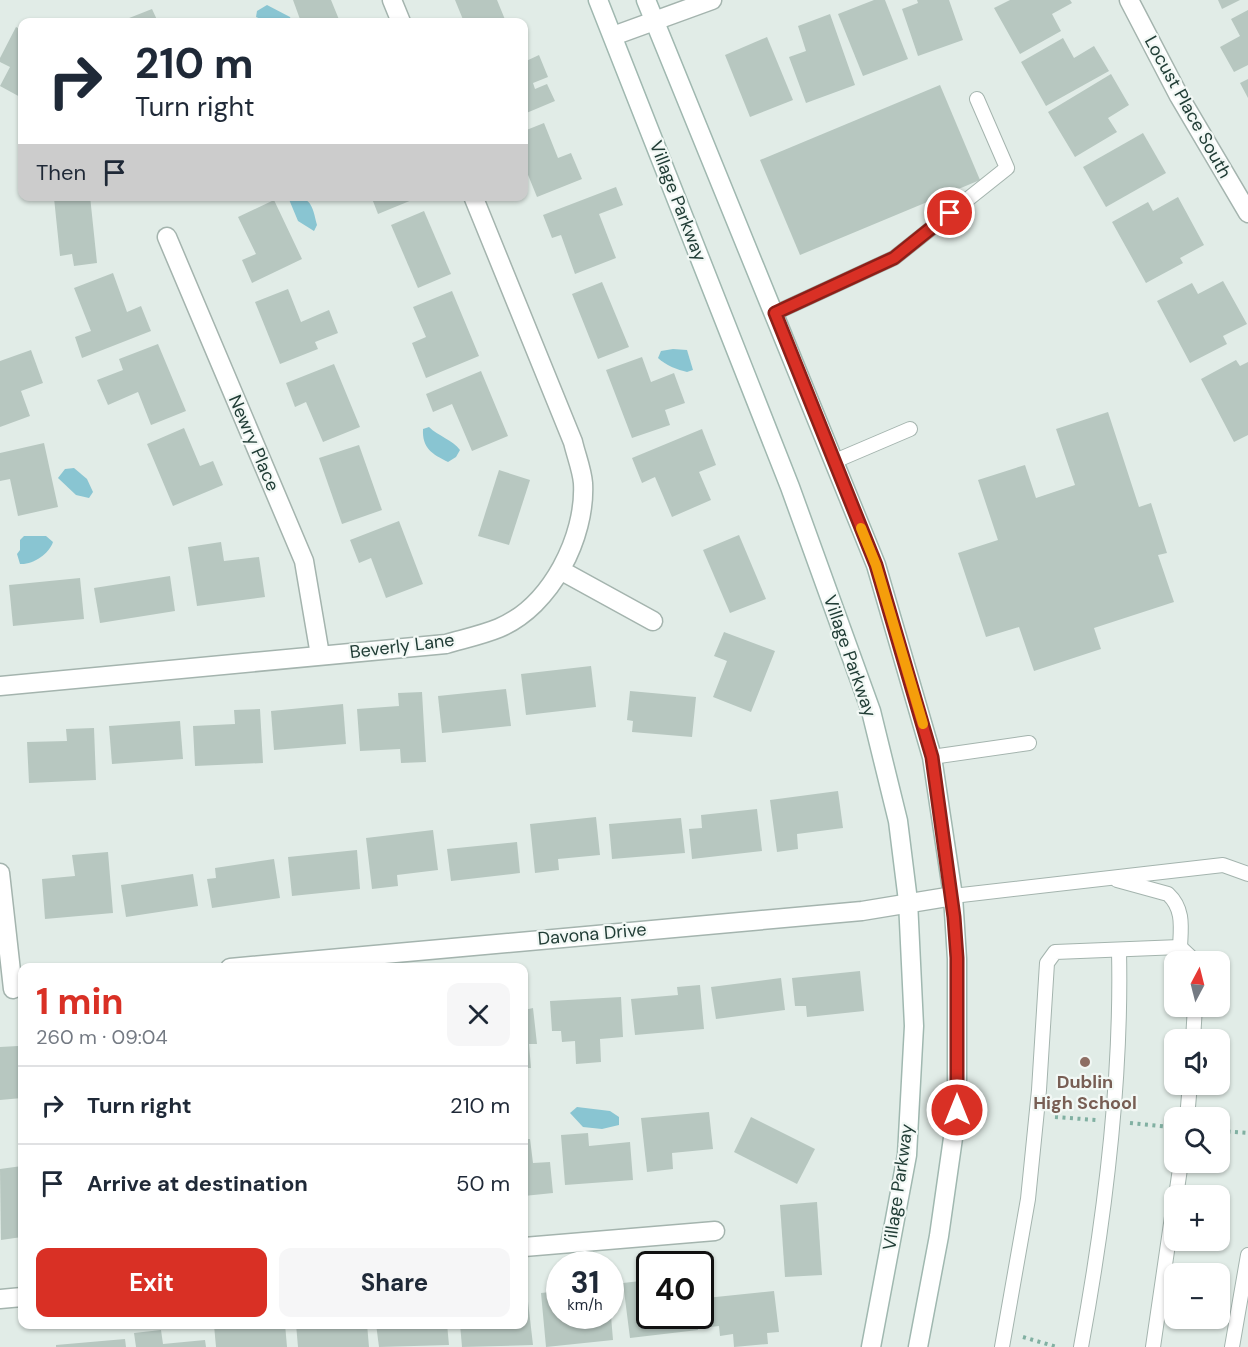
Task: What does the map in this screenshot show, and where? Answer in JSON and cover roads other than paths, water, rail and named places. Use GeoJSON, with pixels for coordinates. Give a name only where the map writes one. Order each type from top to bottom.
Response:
{"type":"FeatureCollection","features":[{"type":"Feature","properties":{"kind":"street"},"geometry":{"type":"LineString","coordinates":[[392,0],[400,18]]}},
{"type":"Feature","properties":{"kind":"street","name":"Village Parkway"},"geometry":{"type":"LineString","coordinates":[[598,0],[790,487],[871,711],[898,821],[908,901],[914,1026],[907,1155],[871,1347]]}},
{"type":"Feature","properties":{"kind":"street"},"geometry":{"type":"LineString","coordinates":[[646,0],[876,565],[932,757],[953,896],[957,958],[957,1110],[939,1236],[918,1347]]}},
{"type":"Feature","properties":{"kind":"street"},"geometry":{"type":"LineString","coordinates":[[613,36],[712,0]]}},
{"type":"Feature","properties":{"kind":"street","name":"Locust Place South"},"geometry":{"type":"LineString","coordinates":[[1129,0],[1179,96],[1248,213]]}},
{"type":"Feature","properties":{"kind":"street","name":"Beverly Lane"},"geometry":{"type":"LineString","coordinates":[[0,686],[446,644],[500,628],[534,604],[562,570],[578,526],[583,483],[573,442],[475,201]]}},
{"type":"Feature","properties":{"kind":"street","name":"Newry Place"},"geometry":{"type":"LineString","coordinates":[[167,237],[304,561],[320,655]]}},
{"type":"Feature","properties":{"kind":"street"},"geometry":{"type":"LineString","coordinates":[[562,570],[653,621]]}},
{"type":"Feature","properties":{"kind":"street"},"geometry":{"type":"LineString","coordinates":[[0,873],[12,989]]}},
{"type":"Feature","properties":{"kind":"street","name":"Davona Drive"},"geometry":{"type":"LineString","coordinates":[[320,963],[862,910],[908,901],[953,896]]}},
{"type":"Feature","properties":{"kind":"street"},"geometry":{"type":"LineString","coordinates":[[528,1247],[716,1231]]}},
{"type":"Feature","properties":{"kind":"street"},"geometry":{"type":"LineString","coordinates":[[0,1299],[18,1297]]}},
{"type":"Feature","properties":{"kind":"lane"},"geometry":{"type":"LineString","coordinates":[[775,313],[894,258],[1007,168],[977,99]]}},
{"type":"Feature","properties":{"kind":"lane"},"geometry":{"type":"LineString","coordinates":[[835,460],[910,429]]}},
{"type":"Feature","properties":{"kind":"lane"},"geometry":{"type":"LineString","coordinates":[[932,757],[1029,743]]}},
{"type":"Feature","properties":{"kind":"lane"},"geometry":{"type":"LineString","coordinates":[[953,896],[1223,865],[1248,874]]}},
{"type":"Feature","properties":{"kind":"lane"},"geometry":{"type":"LineString","coordinates":[[1112,878],[1168,894],[1174,900],[1181,915],[1180,948]]}},
{"type":"Feature","properties":{"kind":"lane"},"geometry":{"type":"LineString","coordinates":[[1002,1347],[1028,1199],[1039,1090],[1047,963],[1054,952],[1180,948],[1183,951]]}},
{"type":"Feature","properties":{"kind":"lane"},"geometry":{"type":"LineString","coordinates":[[1081,1347],[1109,1154],[1120,1014],[1119,951]]}},
{"type":"Feature","properties":{"kind":"lane"},"geometry":{"type":"LineString","coordinates":[[1153,1347],[1167,1251]]}},
{"type":"Feature","properties":{"kind":"lane"},"geometry":{"type":"LineString","coordinates":[[1232,1347],[1248,1254]]}},
{"type":"Feature","properties":{"kind":"water"},"geometry":{"type":"Polygon","coordinates":[[[267,5],[290,18],[258,18],[256,17],[257,11],[267,5]]]}},
{"type":"Feature","properties":{"kind":"water"},"geometry":{"type":"Polygon","coordinates":[[[290,201],[307,201],[312,207],[317,225],[314,231],[298,221],[290,201]]]}},
{"type":"Feature","properties":{"kind":"water"},"geometry":{"type":"Polygon","coordinates":[[[687,350],[693,370],[687,372],[680,370],[658,358],[661,351],[687,350]]]}},
{"type":"Feature","properties":{"kind":"water"},"geometry":{"type":"Polygon","coordinates":[[[429,427],[460,450],[456,457],[448,462],[429,450],[424,441],[423,429],[429,427]]]}},
{"type":"Feature","properties":{"kind":"water"},"geometry":{"type":"Polygon","coordinates":[[[74,468],[87,479],[93,492],[89,498],[76,495],[58,478],[65,469],[74,468]]]}},
{"type":"Feature","properties":{"kind":"water"},"geometry":{"type":"Polygon","coordinates":[[[24,536],[46,536],[53,542],[40,558],[30,563],[20,564],[17,554],[20,550],[20,540],[24,536]]]}},
{"type":"Feature","properties":{"kind":"water"},"geometry":{"type":"Polygon","coordinates":[[[577,1107],[610,1111],[619,1117],[619,1125],[602,1129],[583,1127],[570,1113],[577,1107]]]}},
{"type":"Feature","properties":{"kind":"place","name":"Dublin High School"},"geometry":{"type":"Point","coordinates":[1085,1062]}}]}
